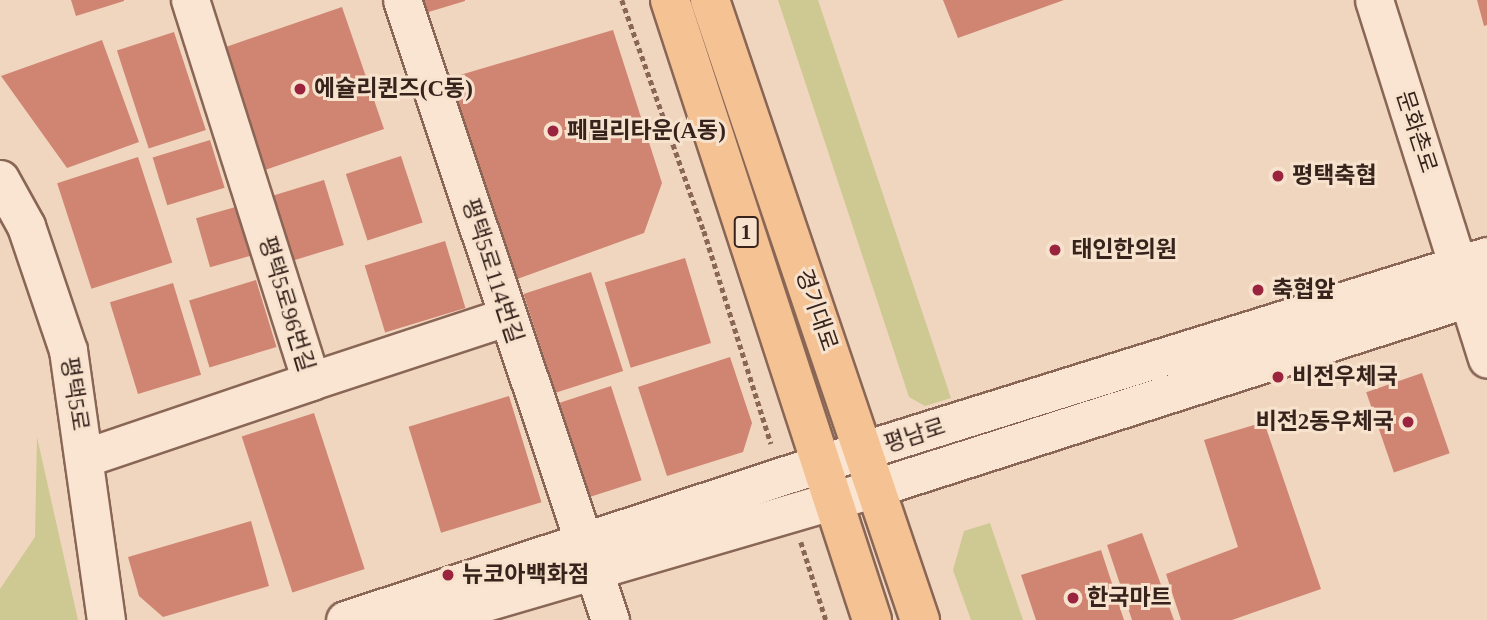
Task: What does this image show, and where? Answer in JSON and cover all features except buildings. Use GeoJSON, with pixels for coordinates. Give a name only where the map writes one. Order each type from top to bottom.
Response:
{"type":"FeatureCollection","features":[{"type":"Feature","properties":{"kind":"main road","name":"경기대로"},"geometry":{"type":"LineString","coordinates":[[670,0],[872,620]]}},
{"type":"Feature","properties":{"kind":"main road","name":"경기대로"},"geometry":{"type":"LineString","coordinates":[[710,0],[920,620]]}},
{"type":"Feature","properties":{"kind":"street","name":"평택5로96번길"},"geometry":{"type":"LineString","coordinates":[[84,458],[311,382],[190,0]]}},
{"type":"Feature","properties":{"kind":"street","name":"평택5로114번길"},"geometry":{"type":"LineString","coordinates":[[402,0],[506,317],[610,620]]}},
{"type":"Feature","properties":{"kind":"street","name":"문화촌로"},"geometry":{"type":"LineString","coordinates":[[1374,0],[1475,278],[1487,359]]}},
{"type":"Feature","properties":{"kind":"street","name":"평택5로"},"geometry":{"type":"LineString","coordinates":[[0,179],[26,226],[68,350],[106,620]]}},
{"type":"Feature","properties":{"kind":"street","name":"평남로"},"geometry":{"type":"LineString","coordinates":[[345,620],[589,554],[782,480],[828,481],[869,470],[1475,278]]}},
{"type":"Feature","properties":{"kind":"street"},"geometry":{"type":"LineString","coordinates":[[311,382],[506,317]]}},
{"type":"Feature","properties":{"kind":"street"},"geometry":{"type":"LineString","coordinates":[[424,620],[589,554],[828,481]]}},
{"type":"Feature","properties":{"kind":"path"},"geometry":{"type":"LineString","coordinates":[[622,0],[704,230],[782,480]]}},
{"type":"Feature","properties":{"kind":"path"},"geometry":{"type":"LineString","coordinates":[[798,531],[826,620]]}},
{"type":"Feature","properties":{"kind":"shaded area"},"geometry":{"type":"Polygon","coordinates":[[[778,0],[818,0],[951,398],[925,406],[909,397],[778,0]]]}},
{"type":"Feature","properties":{"kind":"shaded area"},"geometry":{"type":"Polygon","coordinates":[[[37,437],[78,620],[0,620],[0,589],[35,537],[37,437]]]}},
{"type":"Feature","properties":{"kind":"shaded area"},"geometry":{"type":"Polygon","coordinates":[[[990,523],[1023,620],[971,620],[953,570],[964,531],[990,523]]]}},
{"type":"Feature","properties":{"kind":"place","name":"에슐리퀸즈(C동)"},"geometry":{"type":"Point","coordinates":[300,89]}},
{"type":"Feature","properties":{"kind":"place","name":"페밀리타운(A동)"},"geometry":{"type":"Point","coordinates":[553,131]}},
{"type":"Feature","properties":{"kind":"place","name":"평택축협"},"geometry":{"type":"Point","coordinates":[1278,176]}},
{"type":"Feature","properties":{"kind":"place","name":"태인한의원"},"geometry":{"type":"Point","coordinates":[1055,250]}},
{"type":"Feature","properties":{"kind":"place","name":"축협앞"},"geometry":{"type":"Point","coordinates":[1258,290]}},
{"type":"Feature","properties":{"kind":"place","name":"비전우체국"},"geometry":{"type":"Point","coordinates":[1278,377]}},
{"type":"Feature","properties":{"kind":"place","name":"비전2동우체국"},"geometry":{"type":"Point","coordinates":[1408,422]}},
{"type":"Feature","properties":{"kind":"place","name":"뉴코아백화점"},"geometry":{"type":"Point","coordinates":[448,575]}},
{"type":"Feature","properties":{"kind":"place","name":"한국마트"},"geometry":{"type":"Point","coordinates":[1073,598]}}]}
